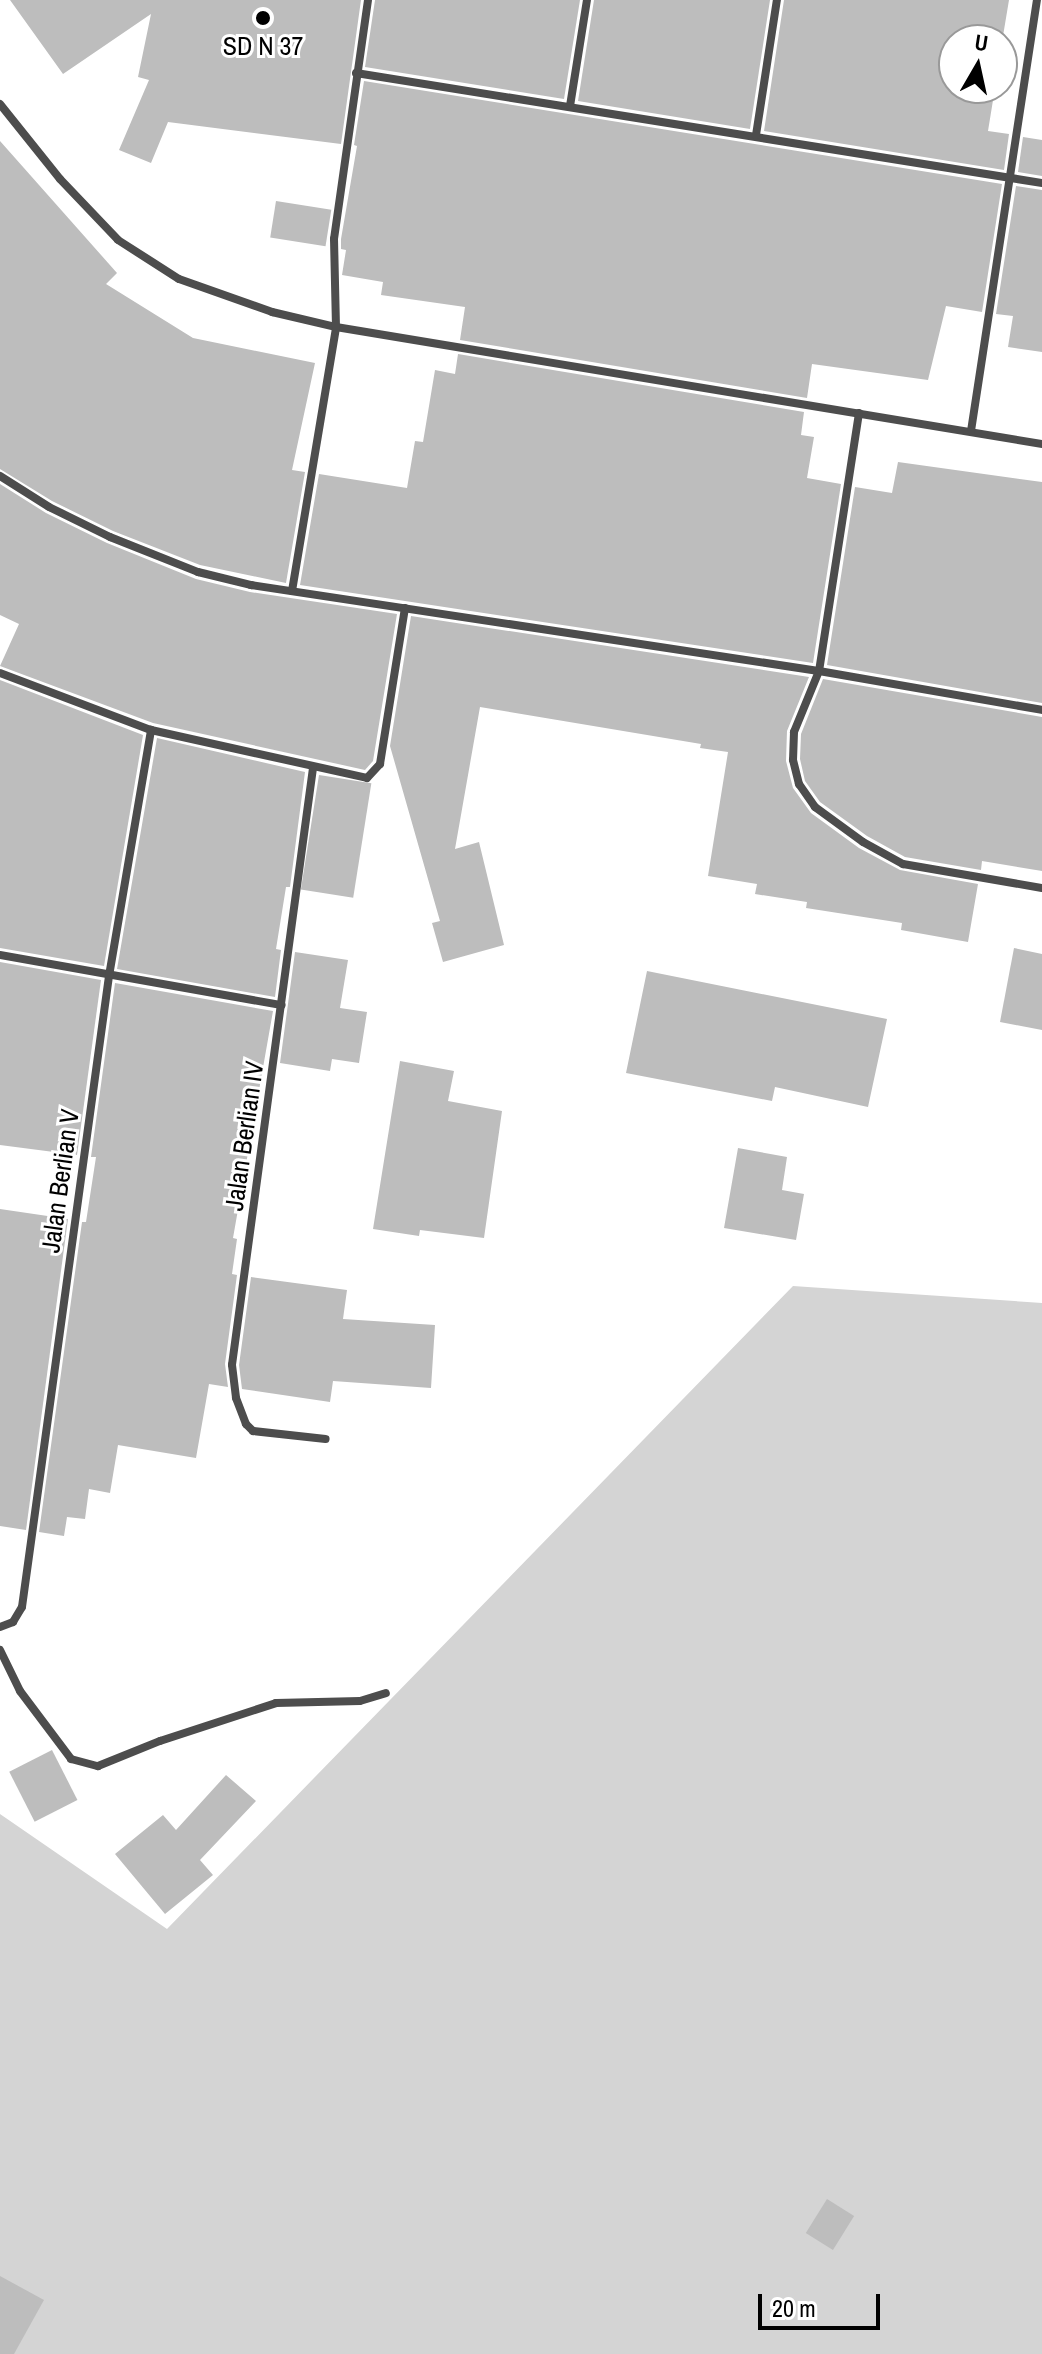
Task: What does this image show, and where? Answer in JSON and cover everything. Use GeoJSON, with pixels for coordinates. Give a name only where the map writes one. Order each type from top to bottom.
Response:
{"type":"FeatureCollection","features":[{"type":"Feature","properties":{"kind":"street"},"geometry":{"type":"LineString","coordinates":[[292,591],[336,327],[334,239],[368,0]]}},
{"type":"Feature","properties":{"kind":"street"},"geometry":{"type":"LineString","coordinates":[[570,106],[587,0]]}},
{"type":"Feature","properties":{"kind":"street"},"geometry":{"type":"LineString","coordinates":[[756,135],[777,0]]}},
{"type":"Feature","properties":{"kind":"street"},"geometry":{"type":"LineString","coordinates":[[971,431],[1037,0]]}},
{"type":"Feature","properties":{"kind":"street"},"geometry":{"type":"LineString","coordinates":[[356,73],[1042,183]]}},
{"type":"Feature","properties":{"kind":"street"},"geometry":{"type":"LineString","coordinates":[[0,104],[60,179],[118,240],[179,279],[272,312],[336,327],[1042,444]]}},
{"type":"Feature","properties":{"kind":"street"},"geometry":{"type":"LineString","coordinates":[[859,413],[819,671],[794,732],[793,760],[799,784],[815,807],[863,842],[903,864],[1042,888]]}},
{"type":"Feature","properties":{"kind":"street"},"geometry":{"type":"LineString","coordinates":[[0,476],[49,507],[198,572],[292,591],[819,671],[1042,710]]}},
{"type":"Feature","properties":{"kind":"street"},"geometry":{"type":"LineString","coordinates":[[0,673],[151,730],[367,778],[380,764],[405,608]]}},
{"type":"Feature","properties":{"kind":"street","name":"Jalan Berlian V"},"geometry":{"type":"LineString","coordinates":[[0,1627],[10,1625],[22,1607],[109,976],[151,730]]}},
{"type":"Feature","properties":{"kind":"street","name":"Jalan Berlian IV"},"geometry":{"type":"LineString","coordinates":[[313,768],[232,1365],[236,1398],[246,1424],[253,1431],[326,1439]]}},
{"type":"Feature","properties":{"kind":"street"},"geometry":{"type":"LineString","coordinates":[[0,955],[282,1005]]}},
{"type":"Feature","properties":{"kind":"street"},"geometry":{"type":"LineString","coordinates":[[0,1650],[20,1691],[71,1759],[98,1766],[160,1741],[276,1703],[360,1701],[386,1693]]}},
{"type":"Feature","properties":{"kind":"shaded area"},"geometry":{"type":"Polygon","coordinates":[[[793,1286],[1042,1303],[1042,2354],[0,2354],[0,1814],[167,1929],[793,1286]]]}},
{"type":"Feature","properties":{"kind":"building"},"geometry":{"type":"Polygon","coordinates":[[[10,0],[361,0],[341,144],[168,122],[151,163],[119,150],[149,80],[138,77],[151,14],[63,74],[10,0]]]}},
{"type":"Feature","properties":{"kind":"building"},"geometry":{"type":"Polygon","coordinates":[[[375,0],[580,0],[564,99],[365,67],[375,0]]]}},
{"type":"Feature","properties":{"kind":"building"},"geometry":{"type":"Polygon","coordinates":[[[594,0],[770,0],[750,129],[578,101],[594,0]]]}},
{"type":"Feature","properties":{"kind":"building"},"geometry":{"type":"Polygon","coordinates":[[[784,0],[1009,0],[1005,24],[938,24],[938,104],[992,104],[988,131],[1009,134],[1004,170],[764,131],[784,0]]]}},
{"type":"Feature","properties":{"kind":"building"},"geometry":{"type":"Polygon","coordinates":[[[364,81],[1002,184],[982,312],[946,306],[928,380],[812,364],[807,398],[460,340],[465,307],[381,295],[383,282],[342,275],[346,250],[341,249],[341,239],[357,146],[354,145],[364,81]]]}},
{"type":"Feature","properties":{"kind":"building"},"geometry":{"type":"Polygon","coordinates":[[[1023,137],[1042,140],[1042,176],[1018,172],[1023,137]]]}},
{"type":"Feature","properties":{"kind":"building"},"geometry":{"type":"Polygon","coordinates":[[[0,141],[117,273],[106,284],[193,338],[315,363],[292,470],[305,472],[286,583],[200,565],[113,531],[52,501],[0,469],[0,141]]]}},
{"type":"Feature","properties":{"kind":"building"},"geometry":{"type":"Polygon","coordinates":[[[1016,186],[1042,190],[1042,352],[1008,347],[1013,316],[996,314],[1016,186]]]}},
{"type":"Feature","properties":{"kind":"building"},"geometry":{"type":"Polygon","coordinates":[[[276,201],[331,210],[326,246],[270,238],[276,201]]]}},
{"type":"Feature","properties":{"kind":"building"},"geometry":{"type":"Polygon","coordinates":[[[458,354],[804,412],[801,435],[814,437],[807,478],[841,484],[813,663],[300,585],[319,474],[407,488],[415,441],[423,442],[435,370],[455,374],[458,354]]]}},
{"type":"Feature","properties":{"kind":"building"},"geometry":{"type":"Polygon","coordinates":[[[898,462],[1042,482],[1042,703],[827,665],[855,487],[892,493],[898,462]]]}},
{"type":"Feature","properties":{"kind":"building"},"geometry":{"type":"Polygon","coordinates":[[[0,484],[46,513],[107,543],[196,579],[250,592],[397,614],[373,761],[365,770],[153,723],[0,666],[19,624],[0,615],[0,484]]]}},
{"type":"Feature","properties":{"kind":"building"},"geometry":{"type":"Polygon","coordinates":[[[411,616],[809,677],[787,731],[786,761],[793,788],[811,813],[859,848],[900,870],[978,884],[968,942],[901,930],[902,923],[806,908],[807,902],[755,894],[757,884],[708,876],[728,752],[700,748],[701,744],[480,707],[455,849],[479,842],[504,945],[443,962],[432,923],[440,921],[390,746],[411,616]]]}},
{"type":"Feature","properties":{"kind":"building"},"geometry":{"type":"Polygon","coordinates":[[[823,679],[1042,717],[1042,871],[982,861],[981,870],[905,857],[867,836],[820,802],[805,781],[800,759],[801,734],[823,679]]]}},
{"type":"Feature","properties":{"kind":"building"},"geometry":{"type":"Polygon","coordinates":[[[0,680],[143,735],[104,966],[0,948],[0,680]]]}},
{"type":"Feature","properties":{"kind":"building"},"geometry":{"type":"Polygon","coordinates":[[[157,738],[305,772],[290,887],[286,887],[276,949],[281,950],[275,997],[117,969],[157,738]]]}},
{"type":"Feature","properties":{"kind":"building"},"geometry":{"type":"Polygon","coordinates":[[[319,775],[371,783],[353,898],[301,890],[319,775]]]}},
{"type":"Feature","properties":{"kind":"building"},"geometry":{"type":"Polygon","coordinates":[[[1014,948],[1042,954],[1042,1030],[1000,1022],[1014,948]]]}},
{"type":"Feature","properties":{"kind":"building"},"geometry":{"type":"Polygon","coordinates":[[[295,952],[348,960],[340,1008],[367,1012],[359,1063],[332,1059],[330,1071],[280,1063],[295,952]]]}},
{"type":"Feature","properties":{"kind":"building"},"geometry":{"type":"Polygon","coordinates":[[[0,962],[101,980],[77,1155],[0,1145],[0,962]]]}},
{"type":"Feature","properties":{"kind":"building"},"geometry":{"type":"Polygon","coordinates":[[[647,971],[887,1019],[868,1107],[775,1087],[772,1101],[626,1073],[647,971]]]}},
{"type":"Feature","properties":{"kind":"building"},"geometry":{"type":"Polygon","coordinates":[[[115,983],[273,1011],[233,1238],[237,1239],[232,1274],[237,1275],[225,1364],[228,1387],[209,1384],[196,1458],[118,1445],[110,1493],[89,1489],[85,1519],[67,1517],[64,1536],[39,1532],[82,1222],[86,1222],[96,1157],[91,1157],[115,983]]]}},
{"type":"Feature","properties":{"kind":"building"},"geometry":{"type":"Polygon","coordinates":[[[400,1061],[454,1071],[448,1101],[502,1111],[484,1238],[420,1230],[419,1236],[373,1229],[400,1061]]]}},
{"type":"Feature","properties":{"kind":"building"},"geometry":{"type":"Polygon","coordinates":[[[738,1148],[787,1157],[782,1190],[804,1194],[796,1240],[724,1228],[738,1148]]]}},
{"type":"Feature","properties":{"kind":"building"},"geometry":{"type":"Polygon","coordinates":[[[0,1209],[68,1219],[26,1530],[0,1526],[0,1209]]]}},
{"type":"Feature","properties":{"kind":"building"},"geometry":{"type":"Polygon","coordinates":[[[251,1277],[347,1290],[343,1319],[435,1325],[431,1388],[333,1381],[330,1402],[242,1389],[239,1365],[251,1277]]]}},
{"type":"Feature","properties":{"kind":"building"},"geometry":{"type":"Polygon","coordinates":[[[52,1750],[77,1800],[35,1822],[9,1772],[52,1750]]]}},
{"type":"Feature","properties":{"kind":"building"},"geometry":{"type":"Polygon","coordinates":[[[226,1775],[256,1801],[200,1860],[213,1875],[165,1914],[115,1854],[163,1815],[176,1830],[226,1775]]]}},
{"type":"Feature","properties":{"kind":"building"},"geometry":{"type":"Polygon","coordinates":[[[827,2199],[854,2216],[833,2250],[806,2233],[827,2199]]]}},
{"type":"Feature","properties":{"kind":"building"},"geometry":{"type":"Polygon","coordinates":[[[0,2276],[44,2300],[14,2354],[0,2354],[0,2276]]]}},
{"type":"Feature","properties":{"kind":"place","name":"SD N 37"},"geometry":{"type":"Point","coordinates":[263,18]}}]}
